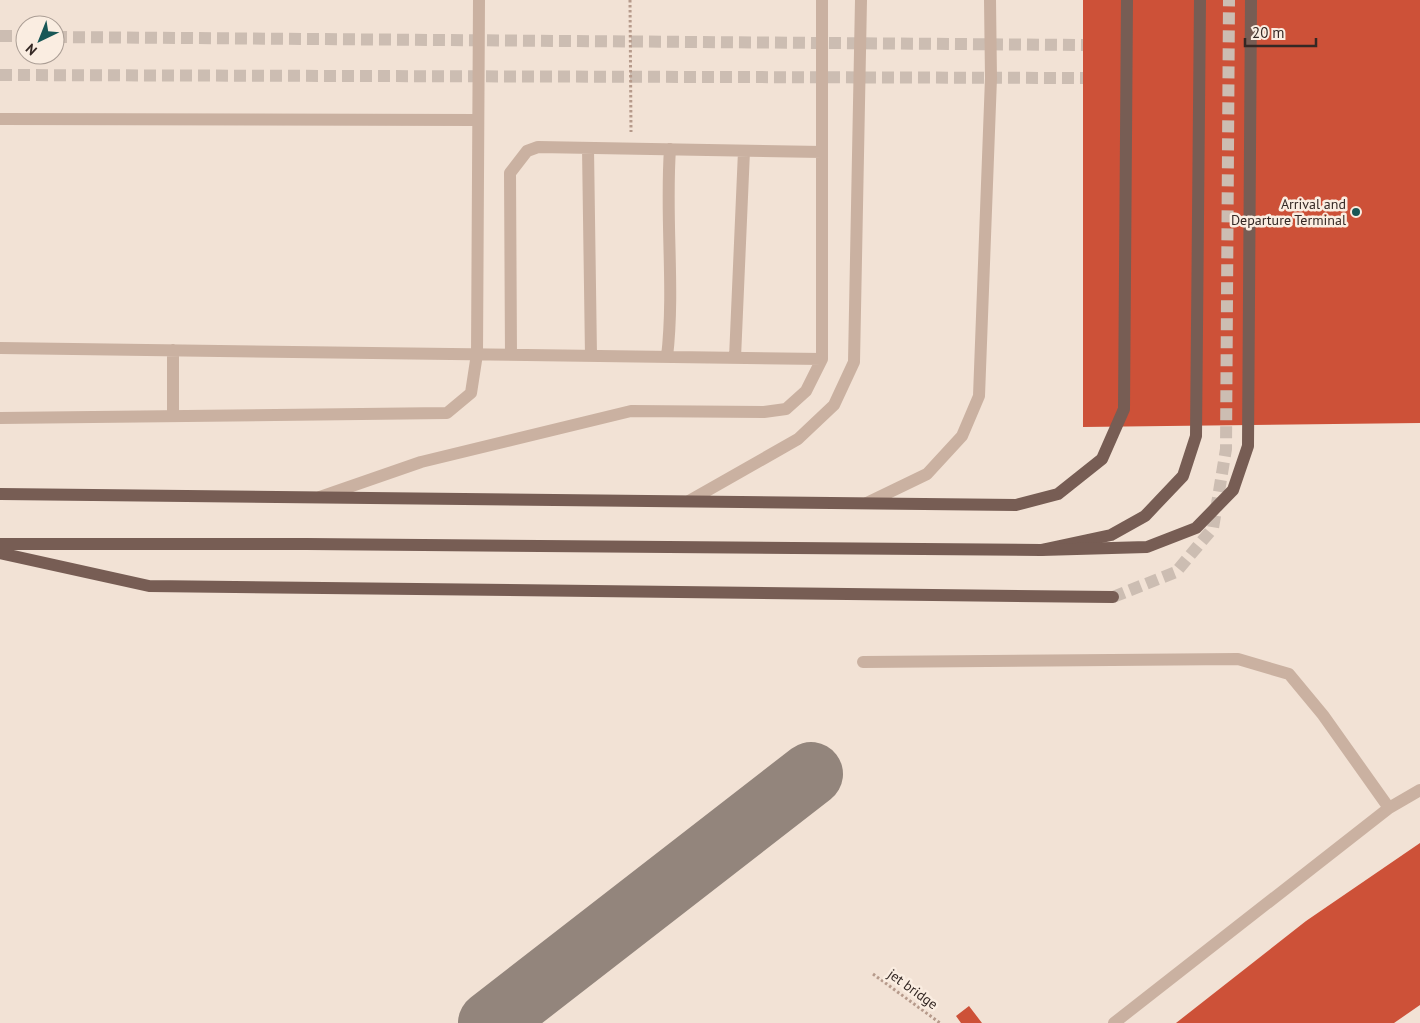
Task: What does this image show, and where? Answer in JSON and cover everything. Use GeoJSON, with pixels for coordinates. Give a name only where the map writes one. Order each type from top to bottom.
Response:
{"type":"FeatureCollection","features":[{"type":"Feature","properties":{"kind":"main road"},"geometry":{"type":"LineString","coordinates":[[0,494],[1016,505],[1058,494],[1102,459],[1124,409],[1128,0]]}},
{"type":"Feature","properties":{"kind":"main road"},"geometry":{"type":"LineString","coordinates":[[1040,550],[1111,535],[1145,516],[1183,476],[1196,436],[1200,0]]}},
{"type":"Feature","properties":{"kind":"main road"},"geometry":{"type":"LineString","coordinates":[[0,544],[307,544],[1040,550],[1147,547],[1196,528],[1233,490],[1248,446],[1251,0]]}},
{"type":"Feature","properties":{"kind":"main road"},"geometry":{"type":"LineString","coordinates":[[0,553],[149,586],[1113,596]]}},
{"type":"Feature","properties":{"kind":"street"},"geometry":{"type":"LineString","coordinates":[[0,418],[447,413],[471,393],[477,354],[480,0]]}},
{"type":"Feature","properties":{"kind":"street"},"geometry":{"type":"LineString","coordinates":[[318,498],[421,462],[631,411],[764,412],[786,409],[806,391],[822,359],[822,0]]}},
{"type":"Feature","properties":{"kind":"street"},"geometry":{"type":"LineString","coordinates":[[688,501],[798,439],[834,405],[854,362],[861,0]]}},
{"type":"Feature","properties":{"kind":"street"},"geometry":{"type":"LineString","coordinates":[[867,503],[927,474],[962,436],[979,396],[991,78],[990,0]]}},
{"type":"Feature","properties":{"kind":"street"},"geometry":{"type":"LineString","coordinates":[[0,119],[478,120]]}},
{"type":"Feature","properties":{"kind":"street"},"geometry":{"type":"LineString","coordinates":[[511,355],[510,173],[527,151],[538,147],[822,152]]}},
{"type":"Feature","properties":{"kind":"street"},"geometry":{"type":"LineString","coordinates":[[588,148],[591,356]]}},
{"type":"Feature","properties":{"kind":"street"},"geometry":{"type":"LineString","coordinates":[[668,357],[671,327],[668,175],[670,149]]}},
{"type":"Feature","properties":{"kind":"street"},"geometry":{"type":"LineString","coordinates":[[735,358],[744,150]]}},
{"type":"Feature","properties":{"kind":"street"},"geometry":{"type":"LineString","coordinates":[[0,348],[822,359]]}},
{"type":"Feature","properties":{"kind":"street"},"geometry":{"type":"LineString","coordinates":[[173,350],[173,416]]}},
{"type":"Feature","properties":{"kind":"street"},"geometry":{"type":"LineString","coordinates":[[863,662],[1238,659],[1289,674],[1323,715],[1389,808]]}},
{"type":"Feature","properties":{"kind":"street"},"geometry":{"type":"LineString","coordinates":[[1114,1023],[1389,808],[1420,790]]}},
{"type":"Feature","properties":{"kind":"path"},"geometry":{"type":"LineString","coordinates":[[630,0],[630,149]]}},
{"type":"Feature","properties":{"kind":"path","name":"jet bridge"},"geometry":{"type":"LineString","coordinates":[[873,974],[940,1023]]}},
{"type":"Feature","properties":{"kind":"building"},"geometry":{"type":"Polygon","coordinates":[[[1083,0],[1420,0],[1420,423],[1083,427],[1083,0]]]}},
{"type":"Feature","properties":{"kind":"building"},"geometry":{"type":"Polygon","coordinates":[[[1420,843],[1420,1005],[1394,1023],[1176,1023],[1306,921],[1420,843]]]}},
{"type":"Feature","properties":{"kind":"building"},"geometry":{"type":"Polygon","coordinates":[[[969,1006],[982,1023],[961,1023],[956,1016],[969,1006]]]}},
{"type":"Feature","properties":{"kind":"taxiway"},"geometry":{"type":"LineString","coordinates":[[490,1023],[811,774]]}},
{"type":"Feature","properties":{"kind":"tunnel"},"geometry":{"type":"LineString","coordinates":[[1113,597],[1176,572],[1213,528],[1226,449],[1229,0]]}},
{"type":"Feature","properties":{"kind":"tunnel"},"geometry":{"type":"LineString","coordinates":[[0,36],[15,36]]}},
{"type":"Feature","properties":{"kind":"tunnel"},"geometry":{"type":"LineString","coordinates":[[65,37],[1083,45]]}},
{"type":"Feature","properties":{"kind":"tunnel"},"geometry":{"type":"LineString","coordinates":[[0,75],[1083,78]]}},
{"type":"Feature","properties":{"kind":"place","name":"Arrival and Departure Terminal"},"geometry":{"type":"Point","coordinates":[1356,212]}}]}
